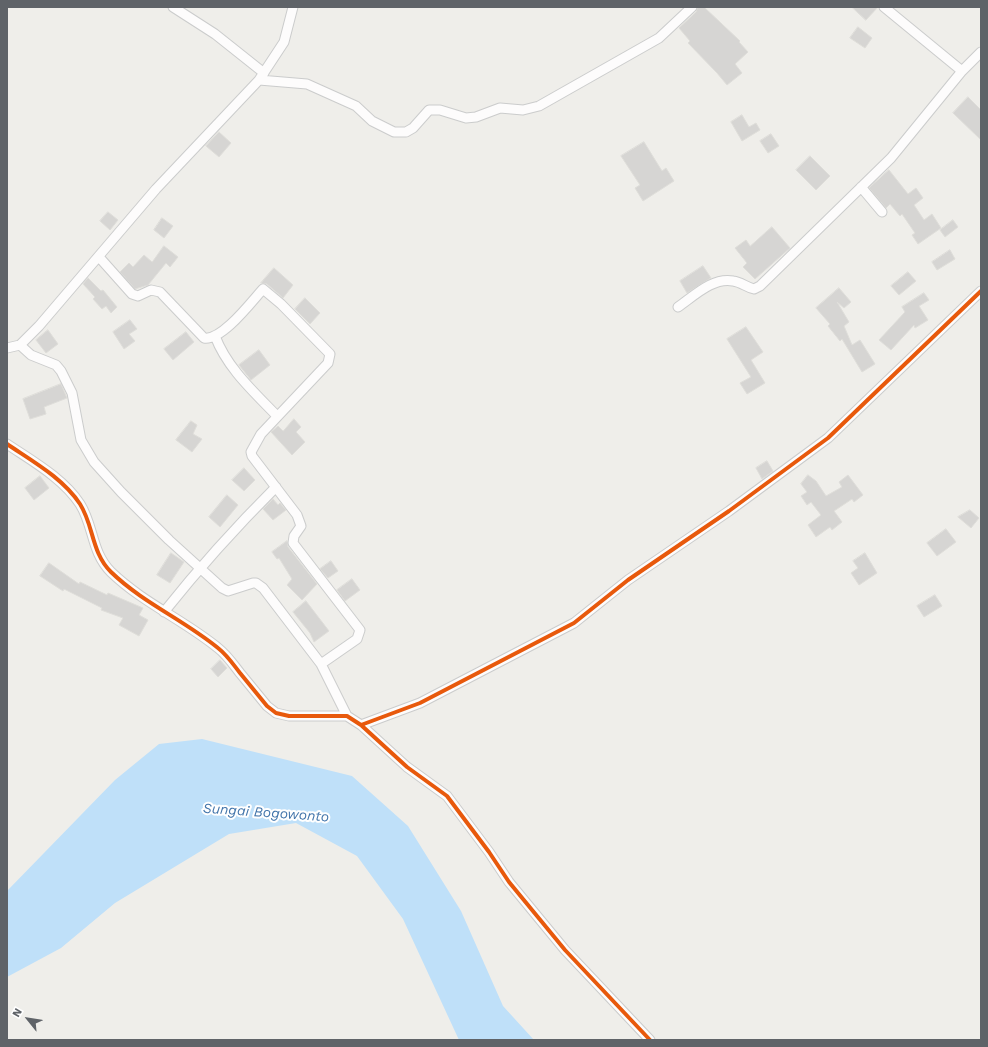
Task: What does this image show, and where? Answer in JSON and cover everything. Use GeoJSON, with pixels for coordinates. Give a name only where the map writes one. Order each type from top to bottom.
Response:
{"type":"FeatureCollection","features":[{"type":"Feature","properties":{"kind":"street"},"geometry":{"type":"LineString","coordinates":[[173,7],[215,34],[262,76],[307,84],[356,106],[382,128],[394,132],[406,132],[413,128],[429,110],[440,110],[466,118],[476,117],[500,108],[523,110],[539,106],[659,38],[692,7]]}},
{"type":"Feature","properties":{"kind":"street"},"geometry":{"type":"LineString","coordinates":[[7,348],[20,345],[39,326],[156,189],[262,76],[284,42],[293,7]]}},
{"type":"Feature","properties":{"kind":"street"},"geometry":{"type":"LineString","coordinates":[[884,7],[962,71]]}},
{"type":"Feature","properties":{"kind":"street"},"geometry":{"type":"LineString","coordinates":[[678,307],[711,284],[720,281],[739,282],[754,288],[760,286],[891,158],[962,71],[981,52]]}},
{"type":"Feature","properties":{"kind":"street"},"geometry":{"type":"LineString","coordinates":[[861,187],[882,212]]}},
{"type":"Feature","properties":{"kind":"street"},"geometry":{"type":"LineString","coordinates":[[99,257],[132,294],[138,296],[151,290],[160,292],[202,336],[208,338],[215,336],[227,328],[263,289],[330,354],[328,363],[256,440],[251,452],[256,462],[297,515],[300,523],[300,529],[294,536],[293,543],[360,630],[357,640],[321,664]]}},
{"type":"Feature","properties":{"kind":"street"},"geometry":{"type":"LineString","coordinates":[[362,725],[420,703],[574,623],[628,580],[729,511],[828,438],[981,291]]}},
{"type":"Feature","properties":{"kind":"street"},"geometry":{"type":"LineString","coordinates":[[215,336],[224,355],[242,380],[277,416]]}},
{"type":"Feature","properties":{"kind":"street"},"geometry":{"type":"LineString","coordinates":[[20,345],[31,355],[56,365],[61,371],[72,393],[81,440],[94,462],[121,492],[225,590],[228,591],[253,583],[259,584],[321,664],[347,716]]}},
{"type":"Feature","properties":{"kind":"street"},"geometry":{"type":"LineString","coordinates":[[7,444],[42,468],[69,490],[80,504],[87,520],[92,541],[100,558],[111,572],[164,612],[219,648],[267,706],[276,713],[289,716],[347,716],[362,725],[407,767],[447,796],[519,894],[565,950],[650,1040]]}},
{"type":"Feature","properties":{"kind":"street"},"geometry":{"type":"LineString","coordinates":[[164,612],[200,568],[243,520],[276,487]]}},
{"type":"Feature","properties":{"kind":"water","name":"Sungai Bogowonto"},"geometry":{"type":"Polygon","coordinates":[[[202,739],[352,776],[408,826],[461,911],[503,1006],[534,1040],[459,1040],[403,919],[357,856],[296,823],[229,834],[115,903],[61,948],[7,977],[7,891],[115,780],[159,744],[202,739]]]}},
{"type":"Feature","properties":{"kind":"building"},"geometry":{"type":"Polygon","coordinates":[[[698,7],[704,7],[740,41],[739,42],[748,52],[735,64],[742,73],[727,85],[688,43],[690,41],[679,28],[696,12],[698,7]]]}},
{"type":"Feature","properties":{"kind":"building"},"geometry":{"type":"Polygon","coordinates":[[[852,7],[878,7],[866,20],[852,7]]]}},
{"type":"Feature","properties":{"kind":"building"},"geometry":{"type":"Polygon","coordinates":[[[858,27],[872,38],[865,48],[850,38],[858,27]]]}},
{"type":"Feature","properties":{"kind":"building"},"geometry":{"type":"Polygon","coordinates":[[[968,97],[981,110],[981,140],[953,113],[968,97]]]}},
{"type":"Feature","properties":{"kind":"building"},"geometry":{"type":"Polygon","coordinates":[[[742,115],[749,127],[756,123],[760,130],[742,141],[731,122],[742,115]]]}},
{"type":"Feature","properties":{"kind":"building"},"geometry":{"type":"Polygon","coordinates":[[[219,132],[231,143],[219,157],[206,146],[219,132]]]}},
{"type":"Feature","properties":{"kind":"building"},"geometry":{"type":"Polygon","coordinates":[[[771,134],[779,146],[768,153],[760,141],[771,134]]]}},
{"type":"Feature","properties":{"kind":"building"},"geometry":{"type":"Polygon","coordinates":[[[644,142],[662,171],[666,168],[674,181],[643,201],[635,188],[640,185],[621,156],[644,142]]]}},
{"type":"Feature","properties":{"kind":"building"},"geometry":{"type":"Polygon","coordinates":[[[810,156],[830,176],[816,190],[796,170],[810,156]]]}},
{"type":"Feature","properties":{"kind":"building"},"geometry":{"type":"Polygon","coordinates":[[[889,170],[908,194],[916,188],[923,198],[914,205],[924,220],[932,214],[941,228],[918,244],[912,235],[915,233],[902,214],[900,216],[890,204],[886,208],[869,188],[889,170]]]}},
{"type":"Feature","properties":{"kind":"building"},"geometry":{"type":"Polygon","coordinates":[[[108,212],[118,220],[110,230],[100,221],[108,212]]]}},
{"type":"Feature","properties":{"kind":"building"},"geometry":{"type":"Polygon","coordinates":[[[162,218],[173,226],[164,238],[154,230],[162,218]]]}},
{"type":"Feature","properties":{"kind":"building"},"geometry":{"type":"Polygon","coordinates":[[[953,220],[958,227],[945,237],[940,230],[953,220]]]}},
{"type":"Feature","properties":{"kind":"building"},"geometry":{"type":"Polygon","coordinates":[[[772,227],[790,248],[755,279],[743,267],[747,263],[735,248],[746,240],[750,246],[772,227]]]}},
{"type":"Feature","properties":{"kind":"building"},"geometry":{"type":"Polygon","coordinates":[[[164,246],[178,257],[170,267],[166,263],[148,285],[135,289],[120,272],[129,263],[133,267],[144,255],[152,262],[164,246]]]}},
{"type":"Feature","properties":{"kind":"building"},"geometry":{"type":"Polygon","coordinates":[[[950,250],[955,259],[937,270],[932,262],[950,250]]]}},
{"type":"Feature","properties":{"kind":"building"},"geometry":{"type":"Polygon","coordinates":[[[703,266],[711,278],[687,293],[680,281],[703,266]]]}},
{"type":"Feature","properties":{"kind":"building"},"geometry":{"type":"Polygon","coordinates":[[[274,268],[293,285],[283,298],[267,284],[261,283],[274,268]]]}},
{"type":"Feature","properties":{"kind":"building"},"geometry":{"type":"Polygon","coordinates":[[[908,272],[916,281],[899,295],[891,286],[908,272]]]}},
{"type":"Feature","properties":{"kind":"building"},"geometry":{"type":"Polygon","coordinates":[[[88,278],[101,291],[103,290],[117,307],[111,313],[106,306],[102,309],[93,299],[95,297],[83,284],[88,278]]]}},
{"type":"Feature","properties":{"kind":"building"},"geometry":{"type":"Polygon","coordinates":[[[839,288],[851,302],[844,308],[837,302],[849,322],[844,326],[852,345],[860,340],[875,364],[862,372],[842,339],[840,341],[828,326],[830,324],[816,308],[839,288]]]}},
{"type":"Feature","properties":{"kind":"building"},"geometry":{"type":"Polygon","coordinates":[[[924,293],[929,300],[919,306],[928,320],[915,328],[914,325],[891,350],[879,340],[905,312],[902,307],[924,293]]]}},
{"type":"Feature","properties":{"kind":"building"},"geometry":{"type":"Polygon","coordinates":[[[305,298],[320,313],[310,324],[295,309],[305,298]]]}},
{"type":"Feature","properties":{"kind":"building"},"geometry":{"type":"Polygon","coordinates":[[[130,320],[137,329],[129,334],[135,341],[124,349],[113,332],[130,320]]]}},
{"type":"Feature","properties":{"kind":"building"},"geometry":{"type":"Polygon","coordinates":[[[746,327],[763,352],[751,360],[765,383],[747,394],[740,383],[751,377],[727,339],[746,327]]]}},
{"type":"Feature","properties":{"kind":"building"},"geometry":{"type":"Polygon","coordinates":[[[48,330],[58,344],[46,353],[36,340],[48,330]]]}},
{"type":"Feature","properties":{"kind":"building"},"geometry":{"type":"Polygon","coordinates":[[[186,332],[194,342],[173,360],[164,349],[186,332]]]}},
{"type":"Feature","properties":{"kind":"building"},"geometry":{"type":"Polygon","coordinates":[[[259,350],[270,365],[251,380],[239,365],[259,350]]]}},
{"type":"Feature","properties":{"kind":"building"},"geometry":{"type":"Polygon","coordinates":[[[61,384],[67,398],[44,407],[46,414],[30,419],[23,399],[61,384]]]}},
{"type":"Feature","properties":{"kind":"building"},"geometry":{"type":"Polygon","coordinates":[[[294,419],[301,427],[296,432],[305,442],[292,455],[271,432],[278,426],[283,431],[294,419]]]}},
{"type":"Feature","properties":{"kind":"building"},"geometry":{"type":"Polygon","coordinates":[[[191,421],[197,425],[193,434],[202,439],[192,452],[176,440],[191,421]]]}},
{"type":"Feature","properties":{"kind":"building"},"geometry":{"type":"Polygon","coordinates":[[[767,461],[773,471],[762,479],[756,468],[767,461]]]}},
{"type":"Feature","properties":{"kind":"building"},"geometry":{"type":"Polygon","coordinates":[[[244,468],[255,480],[244,491],[232,480],[244,468]]]}},
{"type":"Feature","properties":{"kind":"building"},"geometry":{"type":"Polygon","coordinates":[[[808,475],[816,481],[826,496],[842,487],[839,482],[848,475],[863,495],[854,502],[852,499],[834,511],[842,522],[832,530],[830,527],[816,537],[808,525],[821,515],[811,502],[807,505],[801,496],[807,492],[801,484],[808,475]]]}},
{"type":"Feature","properties":{"kind":"building"},"geometry":{"type":"Polygon","coordinates":[[[40,476],[49,488],[34,500],[25,488],[40,476]]]}},
{"type":"Feature","properties":{"kind":"building"},"geometry":{"type":"Polygon","coordinates":[[[227,495],[238,505],[220,527],[209,517],[227,495]]]}},
{"type":"Feature","properties":{"kind":"building"},"geometry":{"type":"Polygon","coordinates":[[[273,499],[278,505],[280,503],[286,510],[273,520],[263,509],[273,499]]]}},
{"type":"Feature","properties":{"kind":"building"},"geometry":{"type":"Polygon","coordinates":[[[970,510],[979,518],[971,528],[958,517],[970,510]]]}},
{"type":"Feature","properties":{"kind":"building"},"geometry":{"type":"Polygon","coordinates":[[[946,529],[956,542],[937,556],[927,543],[946,529]]]}},
{"type":"Feature","properties":{"kind":"building"},"geometry":{"type":"Polygon","coordinates":[[[287,541],[288,547],[317,584],[302,600],[287,585],[292,579],[279,558],[277,559],[272,552],[287,541]]]}},
{"type":"Feature","properties":{"kind":"building"},"geometry":{"type":"Polygon","coordinates":[[[171,553],[184,562],[170,583],[157,575],[171,553]]]}},
{"type":"Feature","properties":{"kind":"building"},"geometry":{"type":"Polygon","coordinates":[[[865,553],[877,573],[859,585],[851,573],[858,568],[853,561],[865,553]]]}},
{"type":"Feature","properties":{"kind":"building"},"geometry":{"type":"Polygon","coordinates":[[[331,561],[338,571],[328,578],[320,569],[331,561]]]}},
{"type":"Feature","properties":{"kind":"building"},"geometry":{"type":"Polygon","coordinates":[[[49,563],[79,584],[80,582],[107,595],[108,593],[143,608],[139,615],[148,620],[139,636],[119,625],[123,618],[101,610],[102,608],[64,589],[63,591],[40,576],[49,563]]]}},
{"type":"Feature","properties":{"kind":"building"},"geometry":{"type":"Polygon","coordinates":[[[352,579],[360,590],[345,601],[337,590],[352,579]]]}},
{"type":"Feature","properties":{"kind":"building"},"geometry":{"type":"Polygon","coordinates":[[[935,595],[942,606],[924,617],[917,606],[935,595]]]}},
{"type":"Feature","properties":{"kind":"building"},"geometry":{"type":"Polygon","coordinates":[[[306,601],[329,631],[314,642],[310,633],[293,612],[306,601]]]}},
{"type":"Feature","properties":{"kind":"building"},"geometry":{"type":"Polygon","coordinates":[[[220,660],[227,668],[218,677],[211,669],[220,660]]]}},
{"type":"Feature","properties":{"kind":"cycle path"},"geometry":{"type":"LineString","coordinates":[[361,725],[420,703],[574,623],[628,580],[729,511],[828,438],[981,291]]}},
{"type":"Feature","properties":{"kind":"cycle path"},"geometry":{"type":"LineString","coordinates":[[7,444],[56,478],[73,495],[85,512],[96,547],[104,564],[111,572],[136,593],[205,638],[221,651],[267,706],[276,713],[289,716],[347,716],[361,725],[407,767],[447,796],[489,852],[509,882],[565,950],[650,1040]]}}]}
